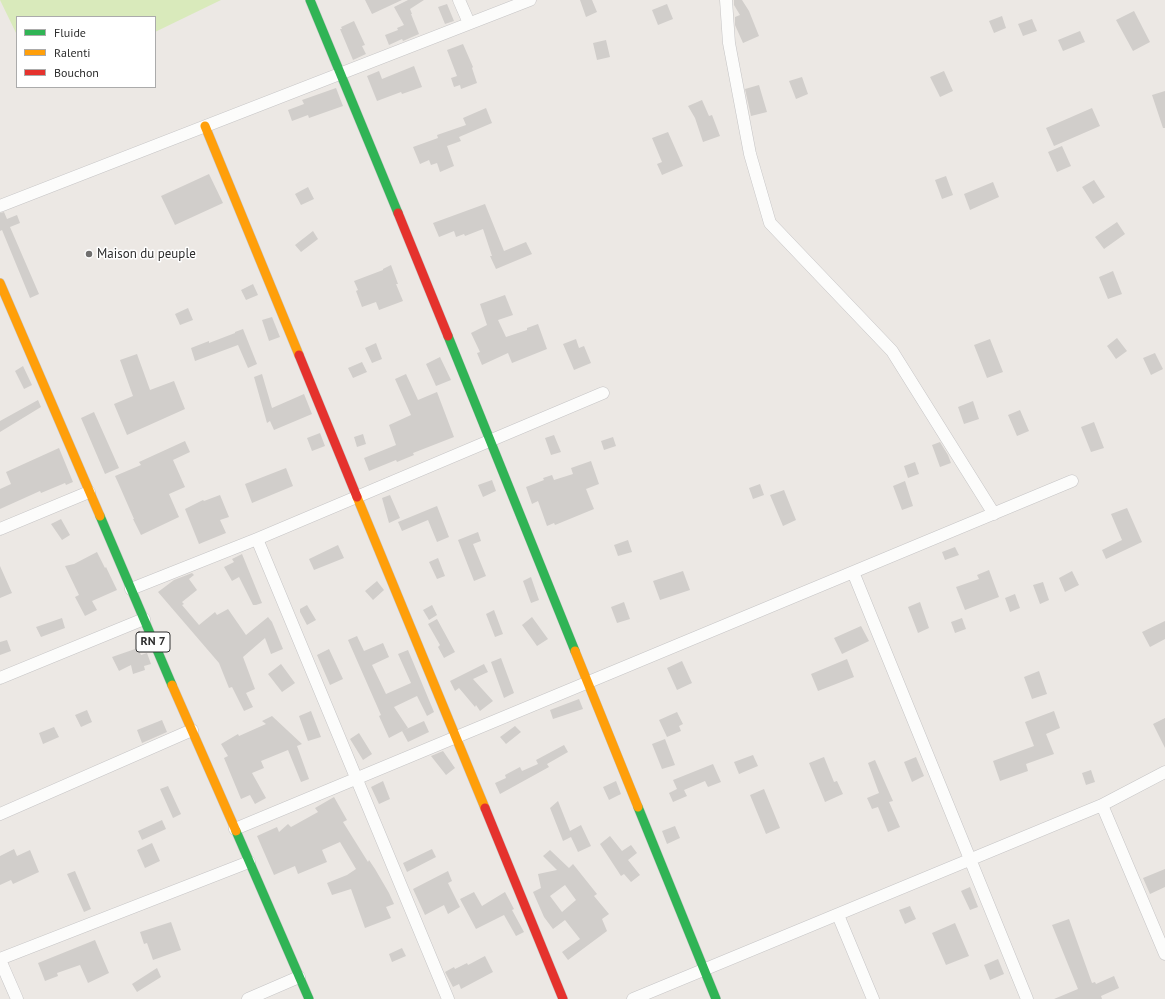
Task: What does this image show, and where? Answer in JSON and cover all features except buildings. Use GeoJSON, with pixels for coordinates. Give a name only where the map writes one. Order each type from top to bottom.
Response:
{"type":"FeatureCollection","features":[{"type":"Feature","properties":{"kind":"street"},"geometry":{"type":"LineString","coordinates":[[310,0],[341,73],[716,999]]}},
{"type":"Feature","properties":{"kind":"street"},"geometry":{"type":"LineString","coordinates":[[459,0],[469,24]]}},
{"type":"Feature","properties":{"kind":"street"},"geometry":{"type":"LineString","coordinates":[[0,206],[530,0]]}},
{"type":"Feature","properties":{"kind":"street"},"geometry":{"type":"LineString","coordinates":[[726,0],[729,43],[747,139],[770,223],[892,351],[994,514]]}},
{"type":"Feature","properties":{"kind":"street"},"geometry":{"type":"LineString","coordinates":[[206,126],[563,999]]}},
{"type":"Feature","properties":{"kind":"street","name":"RN 7"},"geometry":{"type":"LineString","coordinates":[[0,283],[309,999]]}},
{"type":"Feature","properties":{"kind":"street"},"geometry":{"type":"LineString","coordinates":[[131,589],[257,539],[603,393]]}},
{"type":"Feature","properties":{"kind":"street"},"geometry":{"type":"LineString","coordinates":[[235,829],[1072,481]]}},
{"type":"Feature","properties":{"kind":"street"},"geometry":{"type":"LineString","coordinates":[[0,529],[89,492]]}},
{"type":"Feature","properties":{"kind":"street"},"geometry":{"type":"LineString","coordinates":[[257,539],[448,999]]}},
{"type":"Feature","properties":{"kind":"street"},"geometry":{"type":"LineString","coordinates":[[853,572],[1027,999]]}},
{"type":"Feature","properties":{"kind":"street"},"geometry":{"type":"LineString","coordinates":[[0,678],[144,619]]}},
{"type":"Feature","properties":{"kind":"street"},"geometry":{"type":"LineString","coordinates":[[0,814],[192,730]]}},
{"type":"Feature","properties":{"kind":"street"},"geometry":{"type":"LineString","coordinates":[[633,999],[1102,805],[1165,772]]}},
{"type":"Feature","properties":{"kind":"street"},"geometry":{"type":"LineString","coordinates":[[1102,805],[1165,954]]}},
{"type":"Feature","properties":{"kind":"street"},"geometry":{"type":"LineString","coordinates":[[17,999],[0,959],[249,862]]}},
{"type":"Feature","properties":{"kind":"street"},"geometry":{"type":"LineString","coordinates":[[838,914],[873,999]]}},
{"type":"Feature","properties":{"kind":"street"},"geometry":{"type":"LineString","coordinates":[[248,999],[299,977]]}},
{"type":"Feature","properties":{"kind":"green space"},"geometry":{"type":"Polygon","coordinates":[[[0,0],[221,0],[156,32],[156,16],[16,16],[16,33],[0,0]]]}},
{"type":"Feature","properties":{"kind":"traffic: fast"},"geometry":{"type":"LineString","coordinates":[[310,0],[398,213]]}},
{"type":"Feature","properties":{"kind":"traffic: fast"},"geometry":{"type":"LineString","coordinates":[[448,336],[575,651]]}},
{"type":"Feature","properties":{"kind":"traffic: fast"},"geometry":{"type":"LineString","coordinates":[[100,516],[172,685]]}},
{"type":"Feature","properties":{"kind":"traffic: fast"},"geometry":{"type":"LineString","coordinates":[[638,807],[716,999]]}},
{"type":"Feature","properties":{"kind":"traffic: fast"},"geometry":{"type":"LineString","coordinates":[[236,831],[309,999]]}},
{"type":"Feature","properties":{"kind":"traffic: slow"},"geometry":{"type":"LineString","coordinates":[[205,126],[299,355]]}},
{"type":"Feature","properties":{"kind":"traffic: slow"},"geometry":{"type":"LineString","coordinates":[[0,283],[100,516]]}},
{"type":"Feature","properties":{"kind":"traffic: slow"},"geometry":{"type":"LineString","coordinates":[[357,497],[485,808]]}},
{"type":"Feature","properties":{"kind":"traffic: slow"},"geometry":{"type":"LineString","coordinates":[[575,651],[638,807]]}},
{"type":"Feature","properties":{"kind":"traffic: slow"},"geometry":{"type":"LineString","coordinates":[[172,685],[236,831]]}},
{"type":"Feature","properties":{"kind":"traffic: jam"},"geometry":{"type":"LineString","coordinates":[[398,213],[448,336]]}},
{"type":"Feature","properties":{"kind":"traffic: jam"},"geometry":{"type":"LineString","coordinates":[[299,355],[357,497]]}},
{"type":"Feature","properties":{"kind":"traffic: jam"},"geometry":{"type":"LineString","coordinates":[[485,808],[563,999]]}},
{"type":"Feature","properties":{"kind":"place","name":"Maison du peuple"},"geometry":{"type":"Point","coordinates":[89,254]}}]}
